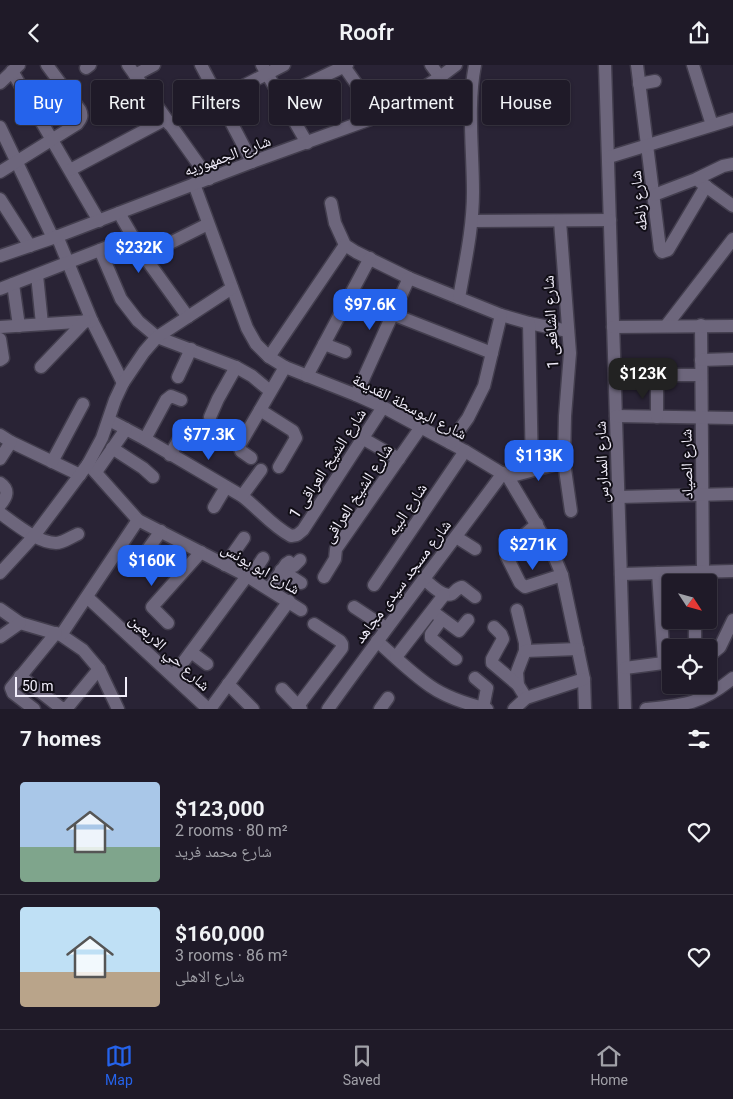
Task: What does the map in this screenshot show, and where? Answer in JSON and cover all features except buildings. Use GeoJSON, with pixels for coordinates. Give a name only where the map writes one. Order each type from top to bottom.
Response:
{"type":"FeatureCollection","features":[{"type":"Feature","properties":{"kind":"street"},"geometry":{"type":"LineString","coordinates":[[0,172],[77,124],[81,119],[82,114],[47,65]]}},
{"type":"Feature","properties":{"kind":"street"},"geometry":{"type":"LineString","coordinates":[[154,65],[131,70],[209,179]]}},
{"type":"Feature","properties":{"kind":"street"},"geometry":{"type":"LineString","coordinates":[[200,65],[208,80]]}},
{"type":"Feature","properties":{"kind":"street"},"geometry":{"type":"LineString","coordinates":[[247,80],[264,69],[284,65]]}},
{"type":"Feature","properties":{"kind":"street"},"geometry":{"type":"LineString","coordinates":[[431,65],[440,77]]}},
{"type":"Feature","properties":{"kind":"street","name":"شارع الجمهوريه"},"geometry":{"type":"LineString","coordinates":[[435,80],[456,65]]}},
{"type":"Feature","properties":{"kind":"street"},"geometry":{"type":"LineString","coordinates":[[459,298],[472,221],[471,86],[475,65]]}},
{"type":"Feature","properties":{"kind":"street","name":"شارع المدارس"},"geometry":{"type":"LineString","coordinates":[[605,65],[626,709]]}},
{"type":"Feature","properties":{"kind":"street","name":"شارع زلطه"},"geometry":{"type":"LineString","coordinates":[[637,65],[660,249],[662,252],[668,250],[701,182]]}},
{"type":"Feature","properties":{"kind":"street"},"geometry":{"type":"LineString","coordinates":[[693,65],[712,125]]}},
{"type":"Feature","properties":{"kind":"street"},"geometry":{"type":"LineString","coordinates":[[316,80],[345,66],[355,80]]}},
{"type":"Feature","properties":{"kind":"street"},"geometry":{"type":"LineString","coordinates":[[0,83],[16,68],[52,139],[99,221]]}},
{"type":"Feature","properties":{"kind":"street"},"geometry":{"type":"LineString","coordinates":[[264,69],[270,80]]}},
{"type":"Feature","properties":{"kind":"street"},"geometry":{"type":"LineString","coordinates":[[639,84],[655,81]]}},
{"type":"Feature","properties":{"kind":"street"},"geometry":{"type":"LineString","coordinates":[[70,170],[173,119]]}},
{"type":"Feature","properties":{"kind":"street"},"geometry":{"type":"LineString","coordinates":[[609,157],[733,119]]}},
{"type":"Feature","properties":{"kind":"street"},"geometry":{"type":"LineString","coordinates":[[232,125],[252,162]]}},
{"type":"Feature","properties":{"kind":"street"},"geometry":{"type":"LineString","coordinates":[[296,125],[307,143]]}},
{"type":"Feature","properties":{"kind":"street","name":"شارع الجمهوريه"},"geometry":{"type":"LineString","coordinates":[[0,256],[355,125]]}},
{"type":"Feature","properties":{"kind":"street"},"geometry":{"type":"LineString","coordinates":[[0,127],[68,263],[89,321],[123,383]]}},
{"type":"Feature","properties":{"kind":"street"},"geometry":{"type":"LineString","coordinates":[[654,195],[701,182],[723,166],[733,164]]}},
{"type":"Feature","properties":{"kind":"street"},"geometry":{"type":"LineString","coordinates":[[701,182],[733,205]]}},
{"type":"Feature","properties":{"kind":"street","name":"شارع البوسطة القديمة"},"geometry":{"type":"LineString","coordinates":[[194,184],[247,328],[256,344],[269,357],[285,367],[383,407],[506,475],[537,524],[552,551],[562,575],[584,679],[585,709]]}},
{"type":"Feature","properties":{"kind":"street"},"geometry":{"type":"LineString","coordinates":[[0,199],[30,245]]}},
{"type":"Feature","properties":{"kind":"street"},"geometry":{"type":"LineString","coordinates":[[331,203],[336,223],[345,245],[409,278],[501,315],[568,331]]}},
{"type":"Feature","properties":{"kind":"street"},"geometry":{"type":"LineString","coordinates":[[119,213],[144,256],[188,317]]}},
{"type":"Feature","properties":{"kind":"street"},"geometry":{"type":"LineString","coordinates":[[472,221],[610,220]]}},
{"type":"Feature","properties":{"kind":"street","name":"شارع الشافعى 1"},"geometry":{"type":"LineString","coordinates":[[560,221],[570,353],[565,416],[564,462],[571,511]]}},
{"type":"Feature","properties":{"kind":"street"},"geometry":{"type":"LineString","coordinates":[[144,256],[208,225]]}},
{"type":"Feature","properties":{"kind":"street"},"geometry":{"type":"LineString","coordinates":[[0,289],[133,237]]}},
{"type":"Feature","properties":{"kind":"street"},"geometry":{"type":"LineString","coordinates":[[666,326],[733,239]]}},
{"type":"Feature","properties":{"kind":"street"},"geometry":{"type":"LineString","coordinates":[[269,357],[345,245]]}},
{"type":"Feature","properties":{"kind":"street"},"geometry":{"type":"LineString","coordinates":[[100,250],[121,299],[138,321],[156,337],[236,367],[252,376],[270,391]]}},
{"type":"Feature","properties":{"kind":"street"},"geometry":{"type":"LineString","coordinates":[[307,376],[370,258]]}},
{"type":"Feature","properties":{"kind":"street"},"geometry":{"type":"LineString","coordinates":[[36,275],[42,324]]}},
{"type":"Feature","properties":{"kind":"street"},"geometry":{"type":"LineString","coordinates":[[356,395],[409,278]]}},
{"type":"Feature","properties":{"kind":"street"},"geometry":{"type":"LineString","coordinates":[[12,284],[19,326]]}},
{"type":"Feature","properties":{"kind":"street"},"geometry":{"type":"LineString","coordinates":[[92,468],[115,400],[123,383],[144,352],[156,337],[232,288]]}},
{"type":"Feature","properties":{"kind":"street"},"geometry":{"type":"LineString","coordinates":[[392,314],[492,353]]}},
{"type":"Feature","properties":{"kind":"street"},"geometry":{"type":"LineString","coordinates":[[450,443],[468,418],[484,386],[501,315]]}},
{"type":"Feature","properties":{"kind":"street"},"geometry":{"type":"LineString","coordinates":[[0,327],[89,321]]}},
{"type":"Feature","properties":{"kind":"street"},"geometry":{"type":"LineString","coordinates":[[41,367],[89,321]]}},
{"type":"Feature","properties":{"kind":"street"},"geometry":{"type":"LineString","coordinates":[[529,323],[532,470]]}},
{"type":"Feature","properties":{"kind":"street","name":"شارع الصياد"},"geometry":{"type":"LineString","coordinates":[[701,325],[703,572]]}},
{"type":"Feature","properties":{"kind":"street"},"geometry":{"type":"LineString","coordinates":[[613,327],[733,326]]}},
{"type":"Feature","properties":{"kind":"street"},"geometry":{"type":"LineString","coordinates":[[0,339],[3,358],[0,360]]}},
{"type":"Feature","properties":{"kind":"street"},"geometry":{"type":"LineString","coordinates":[[324,344],[345,352]]}},
{"type":"Feature","properties":{"kind":"street"},"geometry":{"type":"LineString","coordinates":[[178,377],[191,349]]}},
{"type":"Feature","properties":{"kind":"street"},"geometry":{"type":"LineString","coordinates":[[701,360],[733,359]]}},
{"type":"Feature","properties":{"kind":"street"},"geometry":{"type":"LineString","coordinates":[[210,417],[236,367]]}},
{"type":"Feature","properties":{"kind":"street"},"geometry":{"type":"LineString","coordinates":[[251,458],[241,451],[239,446],[285,367]]}},
{"type":"Feature","properties":{"kind":"street"},"geometry":{"type":"LineString","coordinates":[[676,375],[701,375]]}},
{"type":"Feature","properties":{"kind":"street"},"geometry":{"type":"LineString","coordinates":[[657,384],[657,417]]}},
{"type":"Feature","properties":{"kind":"street"},"geometry":{"type":"LineString","coordinates":[[144,439],[166,400],[170,396],[182,400]]}},
{"type":"Feature","properties":{"kind":"street"},"geometry":{"type":"LineString","coordinates":[[52,462],[83,404]]}},
{"type":"Feature","properties":{"kind":"street","name":"شارع الشيخ العراقى 1"},"geometry":{"type":"LineString","coordinates":[[242,495],[266,518],[286,533],[291,536],[297,535],[303,530],[383,407]]}},
{"type":"Feature","properties":{"kind":"street"},"geometry":{"type":"LineString","coordinates":[[260,410],[295,434],[296,438],[279,467]]}},
{"type":"Feature","properties":{"kind":"street"},"geometry":{"type":"LineString","coordinates":[[616,416],[733,417]]}},
{"type":"Feature","properties":{"kind":"street"},"geometry":{"type":"LineString","coordinates":[[109,420],[242,495],[261,470]]}},
{"type":"Feature","properties":{"kind":"street","name":"شارع الشيخ العراقى"},"geometry":{"type":"LineString","coordinates":[[324,577],[335,559],[336,549],[421,427]]}},
{"type":"Feature","properties":{"kind":"street"},"geometry":{"type":"LineString","coordinates":[[0,573],[34,536],[80,475],[92,468],[112,448],[126,429]]}},
{"type":"Feature","properties":{"kind":"street"},"geometry":{"type":"LineString","coordinates":[[170,455],[182,434]]}},
{"type":"Feature","properties":{"kind":"street"},"geometry":{"type":"LineString","coordinates":[[362,438],[399,459]]}},
{"type":"Feature","properties":{"kind":"street"},"geometry":{"type":"LineString","coordinates":[[0,459],[5,439],[80,475]]}},
{"type":"Feature","properties":{"kind":"street"},"geometry":{"type":"LineString","coordinates":[[112,448],[143,468],[153,477]]}},
{"type":"Feature","properties":{"kind":"street","name":"شارع البيه"},"geometry":{"type":"LineString","coordinates":[[374,585],[465,451]]}},
{"type":"Feature","properties":{"kind":"street"},"geometry":{"type":"LineString","coordinates":[[506,475],[564,462]]}},
{"type":"Feature","properties":{"kind":"street","name":"شارع ابو يونس"},"geometry":{"type":"LineString","coordinates":[[92,468],[138,520],[248,577],[301,610]]}},
{"type":"Feature","properties":{"kind":"street","name":"شارع مسجد سيدى مجاهد"},"geometry":{"type":"LineString","coordinates":[[328,709],[386,628],[506,475]]}},
{"type":"Feature","properties":{"kind":"street"},"geometry":{"type":"LineString","coordinates":[[0,483],[7,493],[6,498],[0,505]]}},
{"type":"Feature","properties":{"kind":"street"},"geometry":{"type":"LineString","coordinates":[[214,507],[226,487]]}},
{"type":"Feature","properties":{"kind":"street"},"geometry":{"type":"LineString","coordinates":[[619,497],[733,494]]}},
{"type":"Feature","properties":{"kind":"street"},"geometry":{"type":"LineString","coordinates":[[0,513],[34,536],[55,543],[78,534]]}},
{"type":"Feature","properties":{"kind":"street"},"geometry":{"type":"LineString","coordinates":[[34,709],[11,691],[12,685],[58,634],[87,597],[138,520]]}},
{"type":"Feature","properties":{"kind":"street"},"geometry":{"type":"LineString","coordinates":[[523,536],[537,524]]}},
{"type":"Feature","properties":{"kind":"street"},"geometry":{"type":"LineString","coordinates":[[138,563],[161,531]]}},
{"type":"Feature","properties":{"kind":"street"},"geometry":{"type":"LineString","coordinates":[[456,537],[475,549]]}},
{"type":"Feature","properties":{"kind":"street"},"geometry":{"type":"LineString","coordinates":[[226,565],[244,538]]}},
{"type":"Feature","properties":{"kind":"street"},"geometry":{"type":"LineString","coordinates":[[168,623],[152,607],[201,552]]}},
{"type":"Feature","properties":{"kind":"street"},"geometry":{"type":"LineString","coordinates":[[507,557],[520,583],[525,587],[562,575]]}},
{"type":"Feature","properties":{"kind":"street"},"geometry":{"type":"LineString","coordinates":[[173,676],[263,559]]}},
{"type":"Feature","properties":{"kind":"street"},"geometry":{"type":"LineString","coordinates":[[269,589],[288,563],[294,566],[300,560]]}},
{"type":"Feature","properties":{"kind":"street"},"geometry":{"type":"LineString","coordinates":[[282,570],[301,583]]}},
{"type":"Feature","properties":{"kind":"street"},"geometry":{"type":"LineString","coordinates":[[621,574],[733,571]]}},
{"type":"Feature","properties":{"kind":"street"},"geometry":{"type":"LineString","coordinates":[[658,573],[665,639]]}},
{"type":"Feature","properties":{"kind":"street"},"geometry":{"type":"LineString","coordinates":[[424,579],[444,595],[451,594],[462,587],[475,597]]}},
{"type":"Feature","properties":{"kind":"street"},"geometry":{"type":"LineString","coordinates":[[444,595],[431,638],[456,659]]}},
{"type":"Feature","properties":{"kind":"street","name":"شارع حي الاربعين"},"geometry":{"type":"LineString","coordinates":[[87,597],[173,676],[193,704],[209,709]]}},
{"type":"Feature","properties":{"kind":"street"},"geometry":{"type":"LineString","coordinates":[[209,709],[228,684],[239,660],[288,601]]}},
{"type":"Feature","properties":{"kind":"street"},"geometry":{"type":"LineString","coordinates":[[354,607],[386,628]]}},
{"type":"Feature","properties":{"kind":"street"},"geometry":{"type":"LineString","coordinates":[[0,609],[20,623],[58,634],[82,650],[99,669],[118,709]]}},
{"type":"Feature","properties":{"kind":"street"},"geometry":{"type":"LineString","coordinates":[[517,610],[524,633],[525,651],[517,671],[518,685]]}},
{"type":"Feature","properties":{"kind":"street"},"geometry":{"type":"LineString","coordinates":[[437,615],[458,631],[468,621]]}},
{"type":"Feature","properties":{"kind":"street"},"geometry":{"type":"LineString","coordinates":[[396,657],[437,615]]}},
{"type":"Feature","properties":{"kind":"street"},"geometry":{"type":"LineString","coordinates":[[717,649],[733,620]]}},
{"type":"Feature","properties":{"kind":"street"},"geometry":{"type":"LineString","coordinates":[[0,637],[20,623]]}},
{"type":"Feature","properties":{"kind":"street"},"geometry":{"type":"LineString","coordinates":[[282,689],[300,707],[342,648],[340,641],[314,624]]}},
{"type":"Feature","properties":{"kind":"street"},"geometry":{"type":"LineString","coordinates":[[494,627],[501,634],[502,639],[492,659],[492,663],[518,685],[526,698]]}},
{"type":"Feature","properties":{"kind":"street"},"geometry":{"type":"LineString","coordinates":[[377,641],[429,685],[448,696],[485,709],[487,688],[475,678]]}},
{"type":"Feature","properties":{"kind":"street"},"geometry":{"type":"LineString","coordinates":[[525,651],[578,649]]}},
{"type":"Feature","properties":{"kind":"street"},"geometry":{"type":"LineString","coordinates":[[191,653],[207,664]]}},
{"type":"Feature","properties":{"kind":"street"},"geometry":{"type":"LineString","coordinates":[[625,668],[662,664]]}},
{"type":"Feature","properties":{"kind":"street"},"geometry":{"type":"LineString","coordinates":[[20,676],[65,709],[99,669]]}},
{"type":"Feature","properties":{"kind":"street"},"geometry":{"type":"LineString","coordinates":[[646,709],[687,708],[733,678]]}},
{"type":"Feature","properties":{"kind":"street"},"geometry":{"type":"LineString","coordinates":[[514,709],[526,698],[584,679]]}},
{"type":"Feature","properties":{"kind":"street"},"geometry":{"type":"LineString","coordinates":[[228,684],[253,709]]}},
{"type":"Feature","properties":{"kind":"street"},"geometry":{"type":"LineString","coordinates":[[380,709],[388,698]]}},
{"type":"Feature","properties":{"kind":"street"},"geometry":{"type":"LineString","coordinates":[[234,709],[243,699]]}}]}
